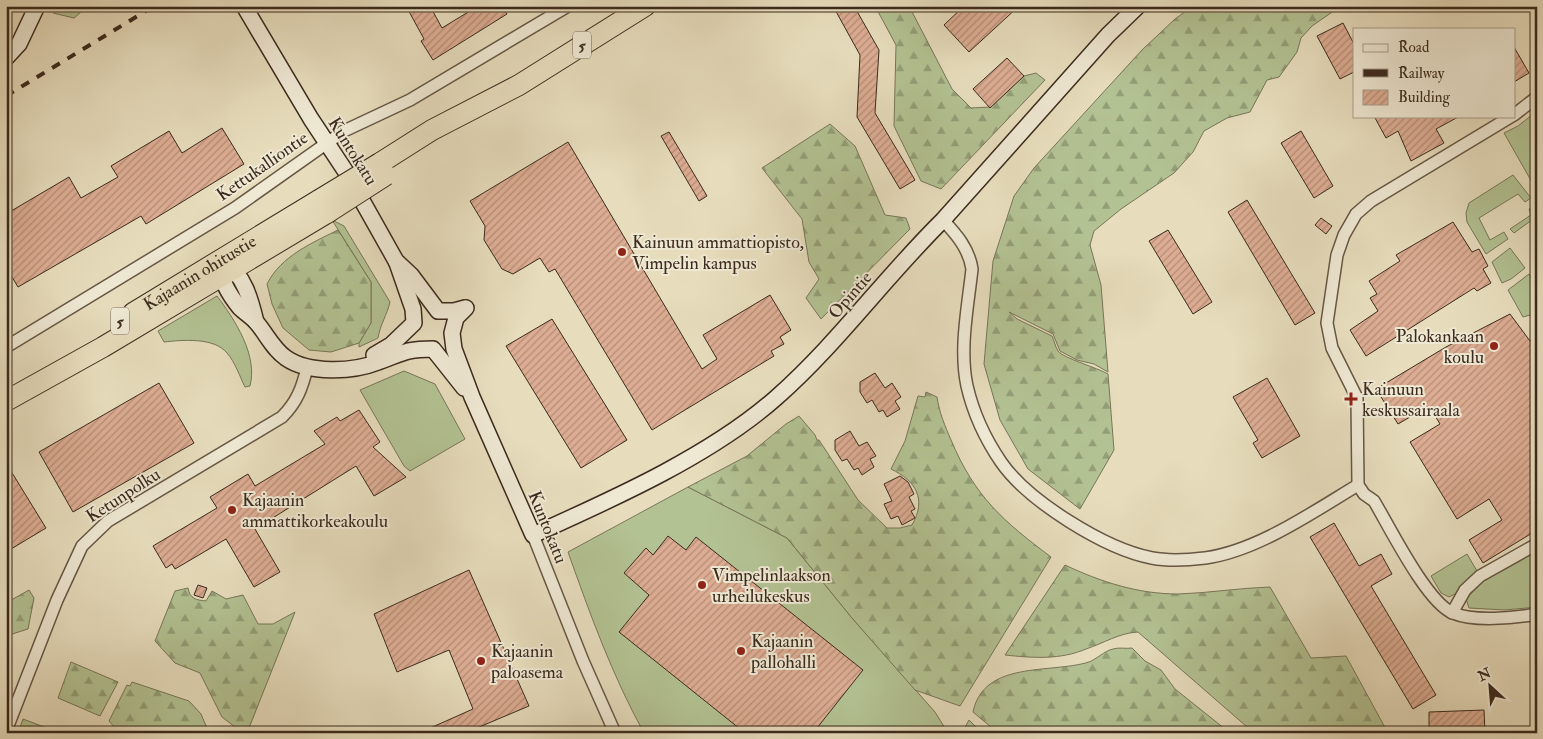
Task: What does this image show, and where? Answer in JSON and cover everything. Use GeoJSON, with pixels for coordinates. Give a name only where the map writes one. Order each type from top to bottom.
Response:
{"type":"FeatureCollection","features":[{"type":"Feature","properties":{"kind":"highway","name":"Kajaanin ohitustie"},"geometry":{"type":"LineString","coordinates":[[6,401],[225,268],[384,166],[645,6]]}},
{"type":"Feature","properties":{"kind":"street"},"geometry":{"type":"LineString","coordinates":[[6,58],[19,44],[38,6]]}},
{"type":"Feature","properties":{"kind":"street","name":"Kuntokatu"},"geometry":{"type":"LineString","coordinates":[[244,6],[350,180],[396,261],[411,274],[438,311]]}},
{"type":"Feature","properties":{"kind":"street","name":"Kettukalliontie"},"geometry":{"type":"LineString","coordinates":[[6,347],[235,208],[344,132],[410,100],[568,6]]}},
{"type":"Feature","properties":{"kind":"street","name":"Opintie"},"geometry":{"type":"LineString","coordinates":[[533,535],[673,467],[728,433],[776,398],[825,352],[919,244],[943,220],[1108,35],[1138,6]]}},
{"type":"Feature","properties":{"kind":"street"},"geometry":{"type":"LineString","coordinates":[[1516,114],[1537,97]]}},
{"type":"Feature","properties":{"kind":"street"},"geometry":{"type":"LineString","coordinates":[[1510,118],[1371,201],[1356,214],[1344,236],[1338,255],[1327,323],[1332,348],[1357,398],[1358,486],[1364,494],[1374,501],[1421,580],[1440,605],[1452,613],[1468,617],[1537,614]]}},
{"type":"Feature","properties":{"kind":"street"},"geometry":{"type":"LineString","coordinates":[[943,220],[958,235],[970,260],[972,269],[965,343],[966,369],[967,386],[981,427],[1002,463],[1031,492],[1066,520],[1121,550],[1137,555],[1154,559],[1206,558],[1226,554],[1254,543],[1358,486]]}},
{"type":"Feature","properties":{"kind":"street"},"geometry":{"type":"LineString","coordinates":[[396,261],[413,309],[414,336],[421,346],[433,350],[472,397]]}},
{"type":"Feature","properties":{"kind":"street"},"geometry":{"type":"LineString","coordinates":[[225,268],[240,307],[256,322],[280,353],[307,368],[323,370],[366,366],[410,349],[433,350],[443,346],[452,333],[456,318],[466,308],[454,311],[426,312],[391,344],[354,367]]}},
{"type":"Feature","properties":{"kind":"street"},"geometry":{"type":"LineString","coordinates":[[438,311],[450,322],[452,333]]}},
{"type":"Feature","properties":{"kind":"street","name":"Kuntokatu"},"geometry":{"type":"LineString","coordinates":[[452,333],[454,349],[472,397],[533,535],[582,661],[615,733]]}},
{"type":"Feature","properties":{"kind":"street","name":"Ketunpolku"},"geometry":{"type":"LineString","coordinates":[[6,731],[57,600],[82,546],[108,521],[282,417],[294,406],[302,390],[307,368]]}},
{"type":"Feature","properties":{"kind":"street"},"geometry":{"type":"LineString","coordinates":[[1452,613],[1465,590],[1480,576],[1537,544]]}},
{"type":"Feature","properties":{"kind":"green space"},"geometry":{"type":"Polygon","coordinates":[[[56,6],[88,6],[74,18],[53,13],[56,6]]]}},
{"type":"Feature","properties":{"kind":"green space"},"geometry":{"type":"Polygon","coordinates":[[[875,6],[909,6],[952,89],[971,108],[990,107],[1024,76],[1036,73],[1045,80],[941,189],[921,181],[894,126],[896,45],[875,6]]]}},
{"type":"Feature","properties":{"kind":"green space"},"geometry":{"type":"Polygon","coordinates":[[[1193,6],[1341,6],[1312,26],[1301,38],[1297,52],[1279,77],[1267,80],[1250,112],[1227,118],[1204,131],[1193,152],[1174,173],[1121,209],[1094,231],[1090,245],[1101,285],[1108,372],[1094,364],[1077,360],[1060,351],[1053,334],[1009,312],[1017,319],[1052,336],[1061,354],[1108,374],[1114,450],[1080,509],[1028,469],[1000,420],[984,364],[993,261],[1014,196],[1034,168],[1142,50],[1175,19],[1193,6]]]}},
{"type":"Feature","properties":{"kind":"green space"},"geometry":{"type":"Polygon","coordinates":[[[1537,111],[1537,191],[1504,133],[1518,126],[1537,111]]]}},
{"type":"Feature","properties":{"kind":"green space"},"geometry":{"type":"Polygon","coordinates":[[[830,124],[855,146],[885,215],[906,218],[910,229],[821,319],[806,298],[819,279],[809,262],[802,219],[762,168],[830,124]]]}},
{"type":"Feature","properties":{"kind":"green space"},"geometry":{"type":"Polygon","coordinates":[[[1513,175],[1531,198],[1525,202],[1518,194],[1479,218],[1490,240],[1504,232],[1508,239],[1486,254],[1467,222],[1466,213],[1469,203],[1513,175]]]}},
{"type":"Feature","properties":{"kind":"green space"},"geometry":{"type":"Polygon","coordinates":[[[1534,208],[1537,210],[1536,217],[1514,233],[1510,229],[1531,215],[1529,209],[1534,208]]]}},
{"type":"Feature","properties":{"kind":"green space"},"geometry":{"type":"Polygon","coordinates":[[[332,220],[344,226],[390,302],[378,338],[359,347],[359,343],[371,323],[371,282],[332,220]]]}},
{"type":"Feature","properties":{"kind":"green space"},"geometry":{"type":"Polygon","coordinates":[[[338,230],[371,282],[371,323],[359,343],[331,352],[309,350],[283,328],[272,304],[267,284],[280,266],[298,251],[338,230]]]}},
{"type":"Feature","properties":{"kind":"green space"},"geometry":{"type":"Polygon","coordinates":[[[1510,248],[1525,268],[1511,279],[1502,283],[1492,262],[1510,248]]]}},
{"type":"Feature","properties":{"kind":"green space"},"geometry":{"type":"Polygon","coordinates":[[[1529,274],[1537,288],[1537,313],[1523,317],[1508,290],[1529,274]]]}},
{"type":"Feature","properties":{"kind":"green space"},"geometry":{"type":"Polygon","coordinates":[[[217,296],[231,316],[248,350],[252,374],[250,386],[245,387],[232,361],[221,348],[214,344],[197,341],[164,342],[158,331],[217,296]]]}},
{"type":"Feature","properties":{"kind":"green space"},"geometry":{"type":"Polygon","coordinates":[[[404,371],[435,384],[465,439],[410,471],[404,466],[360,390],[404,371]]]}},
{"type":"Feature","properties":{"kind":"green space"},"geometry":{"type":"Polygon","coordinates":[[[926,392],[937,397],[944,424],[960,460],[981,493],[1018,532],[1051,557],[960,706],[915,690],[852,618],[787,538],[688,487],[747,456],[786,424],[799,416],[817,440],[819,440],[858,500],[887,528],[900,528],[912,525],[919,507],[919,499],[913,485],[891,469],[905,441],[918,396],[925,397],[926,392]]]}},
{"type":"Feature","properties":{"kind":"green space","name":"Vimpelinlaakson urheilukeskus"},"geometry":{"type":"Polygon","coordinates":[[[688,487],[787,538],[852,618],[935,712],[948,733],[644,733],[612,667],[568,552],[688,487]]]}},
{"type":"Feature","properties":{"kind":"green space"},"geometry":{"type":"Polygon","coordinates":[[[1537,549],[1537,607],[1505,610],[1469,608],[1466,599],[1482,582],[1537,549]]]}},
{"type":"Feature","properties":{"kind":"green space"},"geometry":{"type":"Polygon","coordinates":[[[1467,554],[1477,571],[1455,594],[1449,597],[1441,593],[1431,576],[1467,554]]]}},
{"type":"Feature","properties":{"kind":"green space"},"geometry":{"type":"Polygon","coordinates":[[[1065,565],[1092,577],[1120,586],[1149,592],[1178,594],[1270,587],[1311,658],[1346,656],[1388,733],[1254,733],[1138,632],[1118,636],[1076,653],[1056,657],[1005,655],[1065,565]]]}},
{"type":"Feature","properties":{"kind":"green space"},"geometry":{"type":"Polygon","coordinates":[[[188,588],[192,597],[202,601],[206,601],[212,591],[226,599],[243,595],[258,624],[273,624],[295,612],[247,733],[243,733],[222,717],[200,673],[175,663],[155,641],[175,591],[188,588]]]}},
{"type":"Feature","properties":{"kind":"green space"},"geometry":{"type":"Polygon","coordinates":[[[29,590],[34,598],[28,629],[6,636],[6,603],[29,590]]]}},
{"type":"Feature","properties":{"kind":"green space"},"geometry":{"type":"Polygon","coordinates":[[[1132,648],[1145,661],[1161,670],[1175,689],[1230,733],[998,733],[973,712],[980,695],[990,684],[1004,676],[1089,662],[1110,650],[1132,648]]]}},
{"type":"Feature","properties":{"kind":"green space"},"geometry":{"type":"Polygon","coordinates":[[[71,662],[118,682],[100,716],[58,698],[71,662]]]}},
{"type":"Feature","properties":{"kind":"green space"},"geometry":{"type":"Polygon","coordinates":[[[132,682],[189,701],[201,714],[207,728],[204,733],[125,733],[117,730],[109,721],[127,685],[130,686],[132,682]]]}},
{"type":"Feature","properties":{"kind":"green space"},"geometry":{"type":"Polygon","coordinates":[[[23,719],[60,733],[18,733],[23,719]]]}},
{"type":"Feature","properties":{"kind":"green space"},"geometry":{"type":"Polygon","coordinates":[[[969,720],[982,733],[962,733],[969,720]]]}},
{"type":"Feature","properties":{"kind":"building"},"geometry":{"type":"Polygon","coordinates":[[[406,6],[430,6],[442,28],[478,6],[502,6],[507,14],[433,60],[421,41],[424,39],[406,6]]]}},
{"type":"Feature","properties":{"kind":"building"},"geometry":{"type":"Polygon","coordinates":[[[833,6],[854,6],[879,50],[875,113],[915,180],[900,189],[857,117],[860,55],[833,6]]]}},
{"type":"Feature","properties":{"kind":"building"},"geometry":{"type":"Polygon","coordinates":[[[964,6],[1019,6],[969,52],[944,25],[964,6]]]}},
{"type":"Feature","properties":{"kind":"building"},"geometry":{"type":"Polygon","coordinates":[[[1343,23],[1353,42],[1353,72],[1340,79],[1317,36],[1343,23]]]}},
{"type":"Feature","properties":{"kind":"building"},"geometry":{"type":"Polygon","coordinates":[[[1516,50],[1529,73],[1516,81],[1516,50]]]}},
{"type":"Feature","properties":{"kind":"building"},"geometry":{"type":"Polygon","coordinates":[[[1007,58],[1024,76],[990,108],[973,89],[1007,58]]]}},
{"type":"Feature","properties":{"kind":"building"},"geometry":{"type":"Polygon","coordinates":[[[1375,118],[1456,118],[1436,129],[1444,143],[1411,161],[1398,131],[1386,138],[1375,118]]]}},
{"type":"Feature","properties":{"kind":"building"},"geometry":{"type":"Polygon","coordinates":[[[222,128],[244,164],[146,224],[141,216],[18,287],[6,267],[6,214],[69,177],[81,198],[118,177],[111,166],[169,131],[182,153],[222,128]]]}},
{"type":"Feature","properties":{"kind":"building"},"geometry":{"type":"Polygon","coordinates":[[[1301,131],[1333,186],[1314,198],[1281,143],[1301,131]]]}},
{"type":"Feature","properties":{"kind":"building"},"geometry":{"type":"Polygon","coordinates":[[[669,132],[707,196],[699,201],[661,136],[669,132]]]}},
{"type":"Feature","properties":{"kind":"building"},"geometry":{"type":"Polygon","coordinates":[[[568,142],[702,369],[717,359],[703,335],[770,295],[791,330],[780,337],[784,344],[771,351],[774,356],[652,430],[555,269],[549,272],[540,258],[513,274],[502,269],[484,240],[485,226],[470,201],[568,142]]]}},
{"type":"Feature","properties":{"kind":"building"},"geometry":{"type":"Polygon","coordinates":[[[1247,200],[1315,313],[1295,325],[1228,212],[1247,200]]]}},
{"type":"Feature","properties":{"kind":"building"},"geometry":{"type":"Polygon","coordinates":[[[1321,218],[1332,226],[1326,234],[1315,225],[1321,218]]]}},
{"type":"Feature","properties":{"kind":"building"},"geometry":{"type":"Polygon","coordinates":[[[1453,222],[1472,252],[1479,249],[1488,266],[1483,269],[1491,283],[1477,291],[1474,288],[1366,356],[1350,330],[1378,311],[1370,298],[1377,294],[1369,281],[1400,261],[1396,255],[1453,222]]]}},
{"type":"Feature","properties":{"kind":"building"},"geometry":{"type":"Polygon","coordinates":[[[1168,230],[1212,302],[1193,314],[1149,241],[1168,230]]]}},
{"type":"Feature","properties":{"kind":"building"},"geometry":{"type":"Polygon","coordinates":[[[1510,314],[1530,341],[1537,337],[1537,530],[1483,563],[1469,540],[1502,520],[1489,499],[1457,519],[1410,442],[1440,424],[1429,406],[1398,424],[1376,389],[1446,347],[1510,314]]]}},
{"type":"Feature","properties":{"kind":"building"},"geometry":{"type":"Polygon","coordinates":[[[552,319],[627,440],[581,468],[506,346],[552,319]]]}},
{"type":"Feature","properties":{"kind":"building"},"geometry":{"type":"Polygon","coordinates":[[[875,373],[885,388],[892,383],[901,397],[895,401],[900,409],[887,417],[883,410],[879,412],[872,400],[867,403],[860,392],[860,382],[875,373]]]}},
{"type":"Feature","properties":{"kind":"building"},"geometry":{"type":"Polygon","coordinates":[[[1267,378],[1300,436],[1262,458],[1253,443],[1258,440],[1233,397],[1267,378]]]}},
{"type":"Feature","properties":{"kind":"building"},"geometry":{"type":"Polygon","coordinates":[[[159,383],[194,443],[73,512],[39,452],[159,383]]]}},
{"type":"Feature","properties":{"kind":"building"},"geometry":{"type":"Polygon","coordinates":[[[359,410],[380,442],[373,447],[406,477],[374,496],[356,466],[255,529],[280,572],[254,587],[226,539],[175,569],[172,564],[166,568],[153,546],[217,508],[210,497],[248,474],[255,486],[325,444],[314,431],[337,417],[340,421],[359,410]]]}},
{"type":"Feature","properties":{"kind":"building"},"geometry":{"type":"Polygon","coordinates":[[[850,431],[859,446],[867,442],[876,456],[870,459],[874,467],[862,475],[858,468],[854,470],[847,459],[842,461],[835,450],[835,440],[850,431]]]}},
{"type":"Feature","properties":{"kind":"building"},"geometry":{"type":"Polygon","coordinates":[[[6,463],[46,528],[6,552],[6,463]]]}},
{"type":"Feature","properties":{"kind":"building"},"geometry":{"type":"Polygon","coordinates":[[[900,476],[908,482],[914,494],[909,497],[915,509],[911,511],[915,518],[902,525],[898,516],[891,519],[884,504],[892,501],[884,484],[900,476]]]}},
{"type":"Feature","properties":{"kind":"building"},"geometry":{"type":"Polygon","coordinates":[[[1334,523],[1359,566],[1381,554],[1392,574],[1371,586],[1436,695],[1413,709],[1310,537],[1334,523]]]}},
{"type":"Feature","properties":{"kind":"building","name":"Kajaanin pallohalli"},"geometry":{"type":"Polygon","coordinates":[[[668,536],[686,550],[696,537],[863,670],[813,733],[745,733],[619,632],[649,595],[624,573],[646,548],[653,555],[668,536]]]}},
{"type":"Feature","properties":{"kind":"building","name":"Kajaanin paloasema"},"geometry":{"type":"Polygon","coordinates":[[[469,570],[529,706],[465,733],[419,733],[473,709],[449,650],[397,672],[374,614],[469,570]]]}},
{"type":"Feature","properties":{"kind":"building"},"geometry":{"type":"Polygon","coordinates":[[[198,585],[207,588],[203,598],[194,595],[198,585]]]}},
{"type":"Feature","properties":{"kind":"building"},"geometry":{"type":"Polygon","coordinates":[[[1484,710],[1485,733],[1429,733],[1429,712],[1484,710]]]}},
{"type":"Feature","properties":{"kind":"railway"},"geometry":{"type":"LineString","coordinates":[[6,96],[154,6]]}},
{"type":"Feature","properties":{"kind":"place","name":"Kainuun ammattiopisto, Vimpelin kampus"},"geometry":{"type":"Point","coordinates":[622,252]}},
{"type":"Feature","properties":{"kind":"place","name":"Palokankaan koulu"},"geometry":{"type":"Point","coordinates":[1494,346]}},
{"type":"Feature","properties":{"kind":"place","name":"Kainuun keskussairaala"},"geometry":{"type":"Point","coordinates":[1351,399]}},
{"type":"Feature","properties":{"kind":"place","name":"Kajaanin ammattikorkeakoulu"},"geometry":{"type":"Point","coordinates":[232,510]}},
{"type":"Feature","properties":{"kind":"place","name":"Vimpelinlaakson urheilukeskus"},"geometry":{"type":"Point","coordinates":[702,585]}},
{"type":"Feature","properties":{"kind":"place","name":"Kajaanin pallohalli"},"geometry":{"type":"Point","coordinates":[741,651]}},
{"type":"Feature","properties":{"kind":"place","name":"Kajaanin paloasema"},"geometry":{"type":"Point","coordinates":[481,661]}}]}
